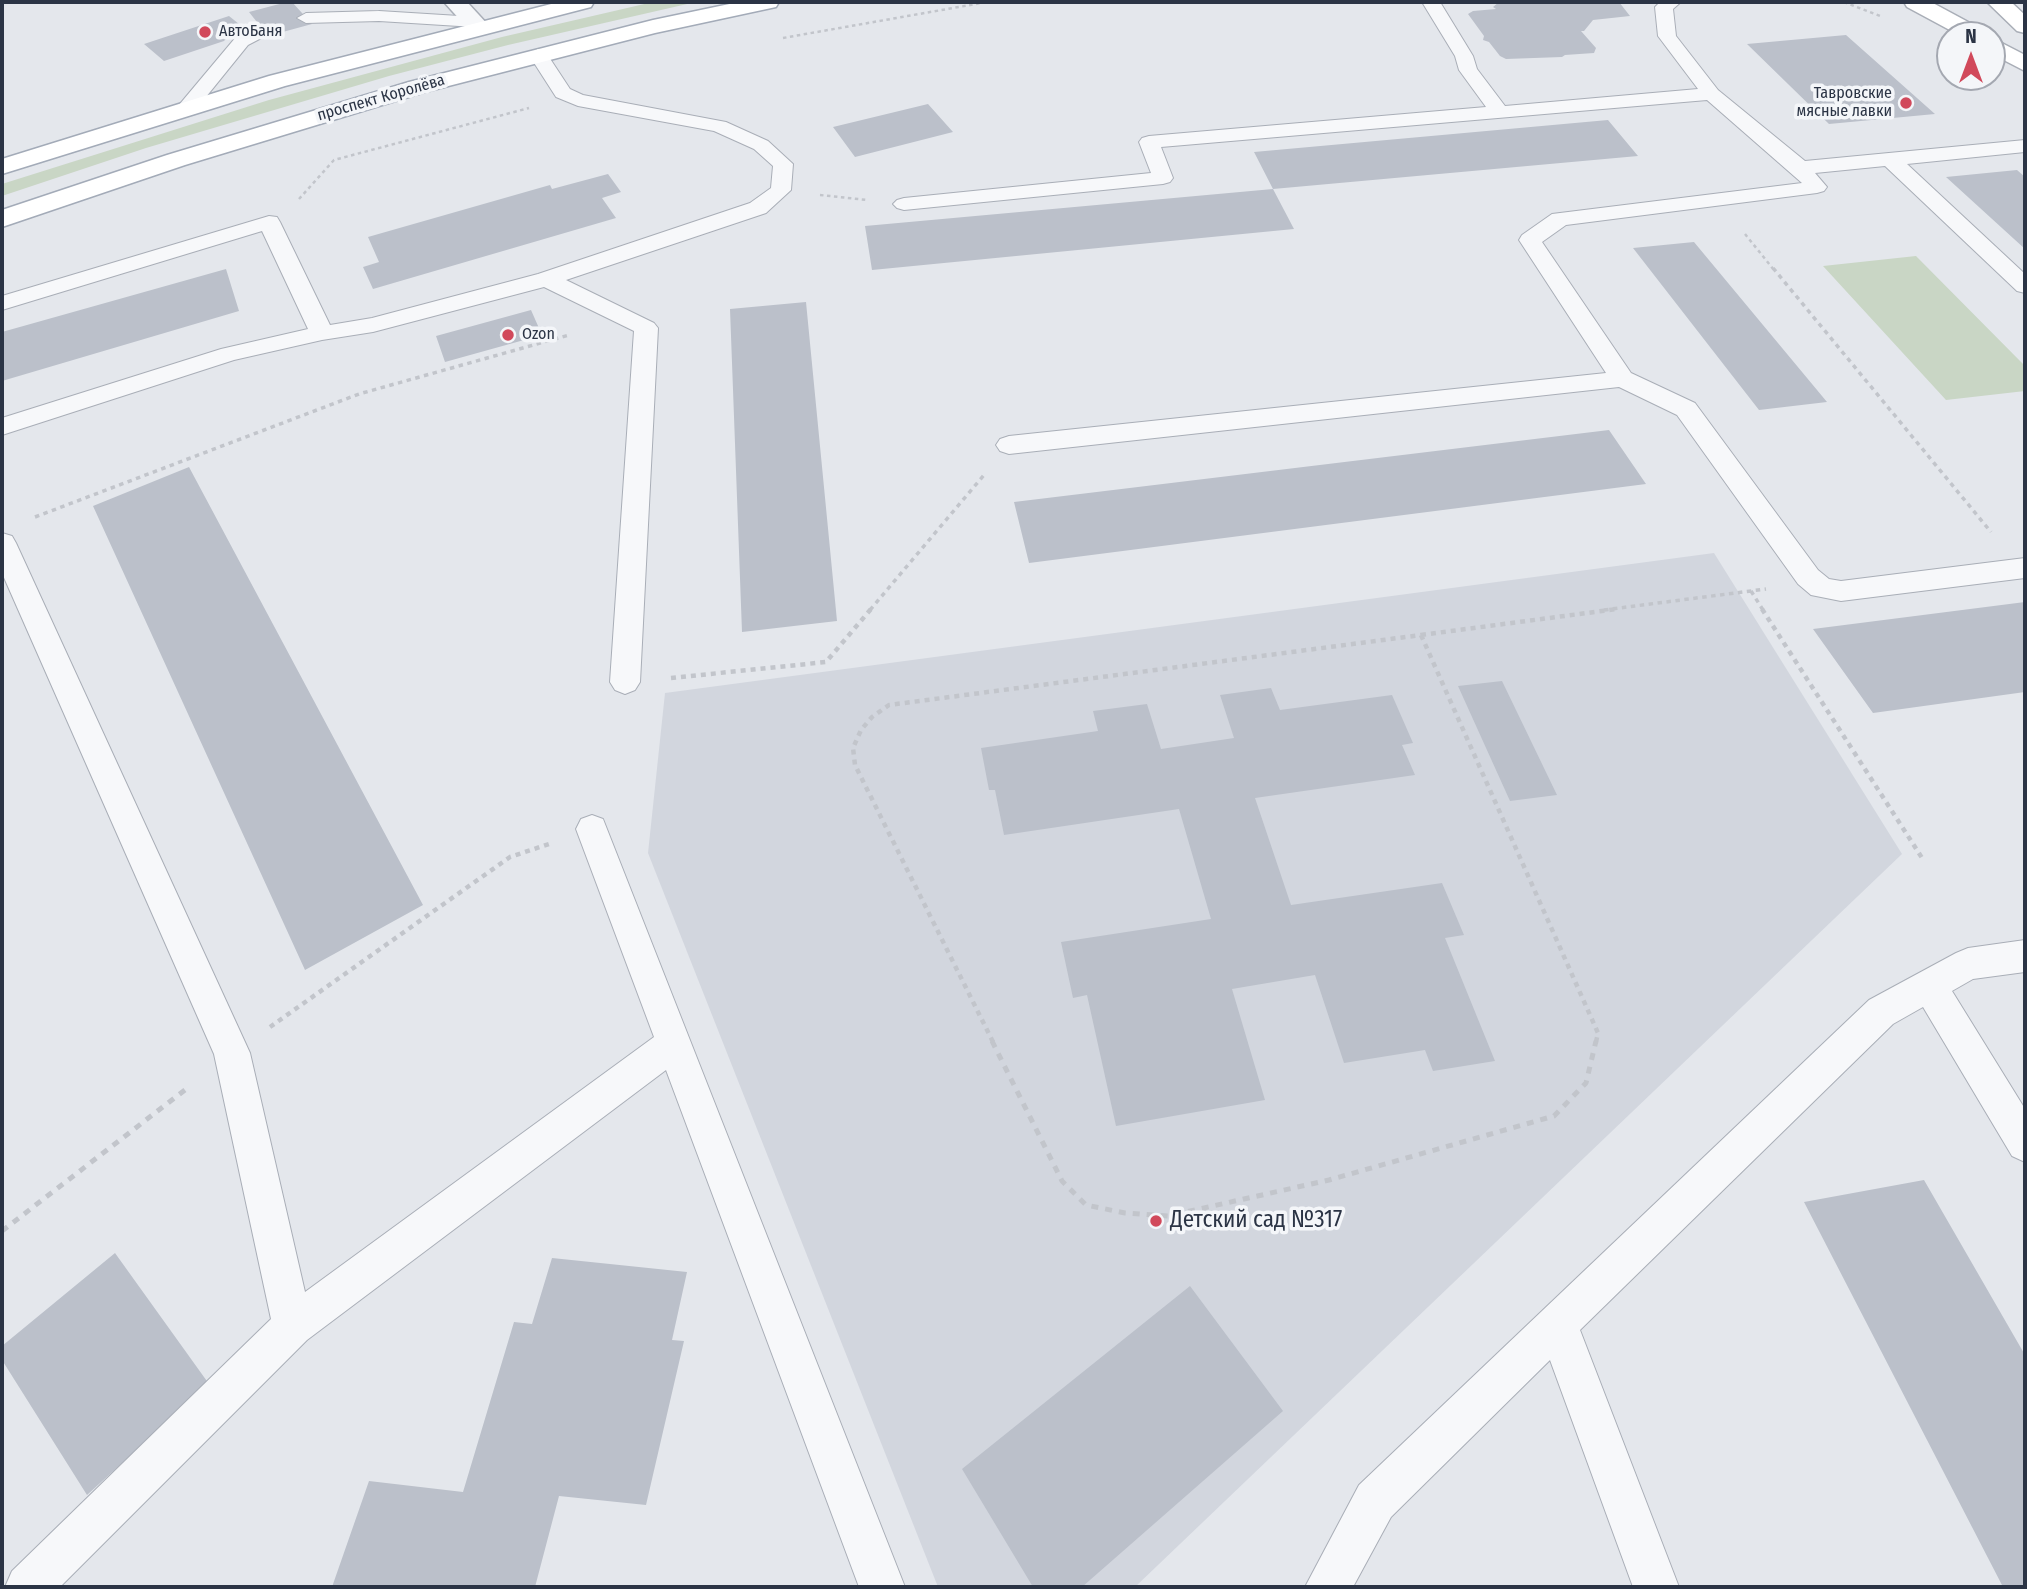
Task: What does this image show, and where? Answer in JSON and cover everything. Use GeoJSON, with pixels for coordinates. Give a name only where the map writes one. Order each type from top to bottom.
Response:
{"type":"FeatureCollection","features":[{"type":"Feature","properties":{"kind":"main road"},"geometry":{"type":"LineString","coordinates":[[2,167],[186,108],[477,24],[583,2]]}},
{"type":"Feature","properties":{"kind":"main road","name":"проспект Королёва"},"geometry":{"type":"LineString","coordinates":[[2,219],[303,120],[538,55],[768,2]]}},
{"type":"Feature","properties":{"kind":"main road"},"geometry":{"type":"LineString","coordinates":[[1915,2],[1950,21]]}},
{"type":"Feature","properties":{"kind":"main road"},"geometry":{"type":"LineString","coordinates":[[1998,2],[2025,26]]}},
{"type":"Feature","properties":{"kind":"main road"},"geometry":{"type":"LineString","coordinates":[[2006,53],[2025,64]]}},
{"type":"Feature","properties":{"kind":"street"},"geometry":{"type":"LineString","coordinates":[[455,2],[477,24]]}},
{"type":"Feature","properties":{"kind":"lane"},"geometry":{"type":"LineString","coordinates":[[1431,2],[1464,56],[1468,70],[1500,112]]}},
{"type":"Feature","properties":{"kind":"lane"},"geometry":{"type":"LineString","coordinates":[[1622,379],[1530,240],[1560,219],[1816,187],[1800,168],[1711,94],[1667,36],[1665,4]]}},
{"type":"Feature","properties":{"kind":"lane"},"geometry":{"type":"LineString","coordinates":[[306,18],[379,16],[477,24]]}},
{"type":"Feature","properties":{"kind":"lane"},"geometry":{"type":"LineString","coordinates":[[186,108],[242,41],[263,30]]}},
{"type":"Feature","properties":{"kind":"lane"},"geometry":{"type":"LineString","coordinates":[[2,427],[229,354],[322,333],[373,325],[546,279],[758,208],[781,190],[783,164],[761,145],[719,126],[578,100],[563,93],[538,55]]}},
{"type":"Feature","properties":{"kind":"lane"},"geometry":{"type":"LineString","coordinates":[[904,204],[1163,178],[1149,142],[1711,94]]}},
{"type":"Feature","properties":{"kind":"lane"},"geometry":{"type":"LineString","coordinates":[[1800,168],[2025,146]]}},
{"type":"Feature","properties":{"kind":"lane"},"geometry":{"type":"LineString","coordinates":[[1890,159],[2025,286]]}},
{"type":"Feature","properties":{"kind":"lane"},"geometry":{"type":"LineString","coordinates":[[2,303],[269,222],[322,333]]}},
{"type":"Feature","properties":{"kind":"lane"},"geometry":{"type":"LineString","coordinates":[[546,279],[646,328],[625,682]]}},
{"type":"Feature","properties":{"kind":"lane"},"geometry":{"type":"LineString","coordinates":[[1009,445],[1622,379],[1686,409],[1821,588],[1841,591],[2023,568]]}},
{"type":"Feature","properties":{"kind":"lane"},"geometry":{"type":"LineString","coordinates":[[13,532],[232,1054],[293,1326]]}},
{"type":"Feature","properties":{"kind":"lane"},"geometry":{"type":"LineString","coordinates":[[592,829],[881,1587]]}},
{"type":"Feature","properties":{"kind":"lane"},"geometry":{"type":"LineString","coordinates":[[1328,1587],[1375,1501],[1881,1012],[1968,964],[2025,956]]}},
{"type":"Feature","properties":{"kind":"lane"},"geometry":{"type":"LineString","coordinates":[[1928,986],[2025,1143]]}},
{"type":"Feature","properties":{"kind":"lane"},"geometry":{"type":"LineString","coordinates":[[28,1587],[293,1326],[674,1043]]}},
{"type":"Feature","properties":{"kind":"lane"},"geometry":{"type":"LineString","coordinates":[[1558,1325],[1656,1587]]}},
{"type":"Feature","properties":{"kind":"path"},"geometry":{"type":"LineString","coordinates":[[781,190],[904,204]]}},
{"type":"Feature","properties":{"kind":"path"},"geometry":{"type":"LineString","coordinates":[[1718,201],[2023,568]]}},
{"type":"Feature","properties":{"kind":"path"},"geometry":{"type":"LineString","coordinates":[[13,532],[359,394],[625,318]]}},
{"type":"Feature","properties":{"kind":"path"},"geometry":{"type":"LineString","coordinates":[[625,682],[826,662],[1009,445]]}},
{"type":"Feature","properties":{"kind":"path"},"geometry":{"type":"LineString","coordinates":[[1420,634],[1598,1033],[1586,1083],[1554,1116],[1329,1180],[1168,1216],[1125,1213],[1086,1205],[1062,1181],[855,765],[853,748],[861,730],[889,705],[1420,634],[1751,591],[1814,582]]}},
{"type":"Feature","properties":{"kind":"path"},"geometry":{"type":"LineString","coordinates":[[1751,591],[1924,861]]}},
{"type":"Feature","properties":{"kind":"path"},"geometry":{"type":"LineString","coordinates":[[2,1231],[232,1054],[510,857],[592,829]]}},
{"type":"Feature","properties":{"kind":"shaded area","name":"Детский сад №317"},"geometry":{"type":"Polygon","coordinates":[[[1714,553],[1902,854],[1135,1587],[938,1587],[648,853],[665,693],[1714,553]]]}},
{"type":"Feature","properties":{"kind":"green space"},"geometry":{"type":"Polygon","coordinates":[[[653,2],[696,2],[508,45],[389,76],[146,148],[2,196],[2,184],[269,100],[502,37],[653,2]]]}},
{"type":"Feature","properties":{"kind":"green space"},"geometry":{"type":"Polygon","coordinates":[[[1916,256],[2025,366],[2025,391],[1946,400],[1823,266],[1916,256]]]}},
{"type":"Feature","properties":{"kind":"building"},"geometry":{"type":"Polygon","coordinates":[[[292,2],[312,24],[268,36],[249,12],[292,2]]]}},
{"type":"Feature","properties":{"kind":"building"},"geometry":{"type":"Polygon","coordinates":[[[1499,2],[1619,2],[1630,16],[1593,20],[1581,31],[1596,48],[1594,53],[1506,59],[1500,56],[1489,42],[1483,40],[1484,36],[1468,14],[1496,9],[1493,7],[1499,2]]]}},
{"type":"Feature","properties":{"kind":"building","name":"АвтоБаня"},"geometry":{"type":"Polygon","coordinates":[[[229,16],[239,24],[224,41],[164,61],[144,44],[229,16]]]}},
{"type":"Feature","properties":{"kind":"building"},"geometry":{"type":"Polygon","coordinates":[[[1846,35],[1935,114],[1829,124],[1747,44],[1846,35]]]}},
{"type":"Feature","properties":{"kind":"building"},"geometry":{"type":"Polygon","coordinates":[[[928,104],[953,132],[855,157],[833,127],[928,104]]]}},
{"type":"Feature","properties":{"kind":"building"},"geometry":{"type":"Polygon","coordinates":[[[1608,120],[1638,156],[1273,189],[1254,152],[1608,120]]]}},
{"type":"Feature","properties":{"kind":"building"},"geometry":{"type":"Polygon","coordinates":[[[2017,170],[2025,177],[2025,249],[1946,177],[2017,170]]]}},
{"type":"Feature","properties":{"kind":"building"},"geometry":{"type":"Polygon","coordinates":[[[608,174],[621,192],[602,198],[616,218],[373,289],[363,267],[379,262],[368,237],[550,185],[552,189],[608,174]]]}},
{"type":"Feature","properties":{"kind":"building"},"geometry":{"type":"Polygon","coordinates":[[[1273,189],[1294,229],[872,270],[865,226],[1273,189]]]}},
{"type":"Feature","properties":{"kind":"building"},"geometry":{"type":"Polygon","coordinates":[[[1694,242],[1827,402],[1759,410],[1633,248],[1694,242]]]}},
{"type":"Feature","properties":{"kind":"building"},"geometry":{"type":"Polygon","coordinates":[[[226,269],[239,311],[2,381],[2,332],[226,269]]]}},
{"type":"Feature","properties":{"kind":"building"},"geometry":{"type":"Polygon","coordinates":[[[806,302],[837,621],[742,632],[730,309],[806,302]]]}},
{"type":"Feature","properties":{"kind":"building"},"geometry":{"type":"Polygon","coordinates":[[[531,310],[542,335],[445,362],[436,336],[531,310]]]}},
{"type":"Feature","properties":{"kind":"building"},"geometry":{"type":"Polygon","coordinates":[[[1609,430],[1646,484],[1029,563],[1014,502],[1609,430]]]}},
{"type":"Feature","properties":{"kind":"building"},"geometry":{"type":"Polygon","coordinates":[[[189,467],[423,905],[305,970],[93,506],[189,467]]]}},
{"type":"Feature","properties":{"kind":"building"},"geometry":{"type":"Polygon","coordinates":[[[2025,602],[2025,692],[1873,713],[1813,629],[2025,602]]]}},
{"type":"Feature","properties":{"kind":"building"},"geometry":{"type":"Polygon","coordinates":[[[1502,681],[1557,795],[1510,801],[1458,686],[1502,681]]]}},
{"type":"Feature","properties":{"kind":"building"},"geometry":{"type":"Polygon","coordinates":[[[1271,688],[1280,710],[1392,695],[1413,743],[1402,745],[1415,775],[1255,798],[1291,905],[1442,883],[1464,935],[1445,938],[1495,1061],[1433,1071],[1425,1050],[1344,1063],[1315,975],[1232,989],[1265,1100],[1116,1126],[1087,995],[1073,998],[1061,942],[1211,919],[1179,809],[1004,835],[995,790],[989,790],[981,748],[1098,731],[1093,711],[1147,704],[1161,749],[1234,738],[1220,695],[1271,688]]]}},
{"type":"Feature","properties":{"kind":"building"},"geometry":{"type":"Polygon","coordinates":[[[1924,1180],[2025,1355],[2025,1587],[2003,1587],[1804,1202],[1924,1180]]]}},
{"type":"Feature","properties":{"kind":"building"},"geometry":{"type":"Polygon","coordinates":[[[115,1253],[209,1384],[87,1495],[2,1360],[2,1346],[115,1253]]]}},
{"type":"Feature","properties":{"kind":"building"},"geometry":{"type":"Polygon","coordinates":[[[552,1258],[687,1272],[672,1340],[684,1341],[646,1505],[559,1496],[535,1587],[332,1587],[369,1481],[463,1492],[514,1322],[532,1324],[552,1258]]]}},
{"type":"Feature","properties":{"kind":"building"},"geometry":{"type":"Polygon","coordinates":[[[1190,1286],[1283,1411],[1082,1587],[1033,1587],[962,1469],[1190,1286]]]}},
{"type":"Feature","properties":{"kind":"place","name":"АвтоБаня"},"geometry":{"type":"Point","coordinates":[205,32]}},
{"type":"Feature","properties":{"kind":"place","name":"Тавровские мясные лавки"},"geometry":{"type":"Point","coordinates":[1906,103]}},
{"type":"Feature","properties":{"kind":"place","name":"Ozon"},"geometry":{"type":"Point","coordinates":[508,335]}},
{"type":"Feature","properties":{"kind":"place","name":"Детский сад №317"},"geometry":{"type":"Point","coordinates":[1156,1221]}}]}
